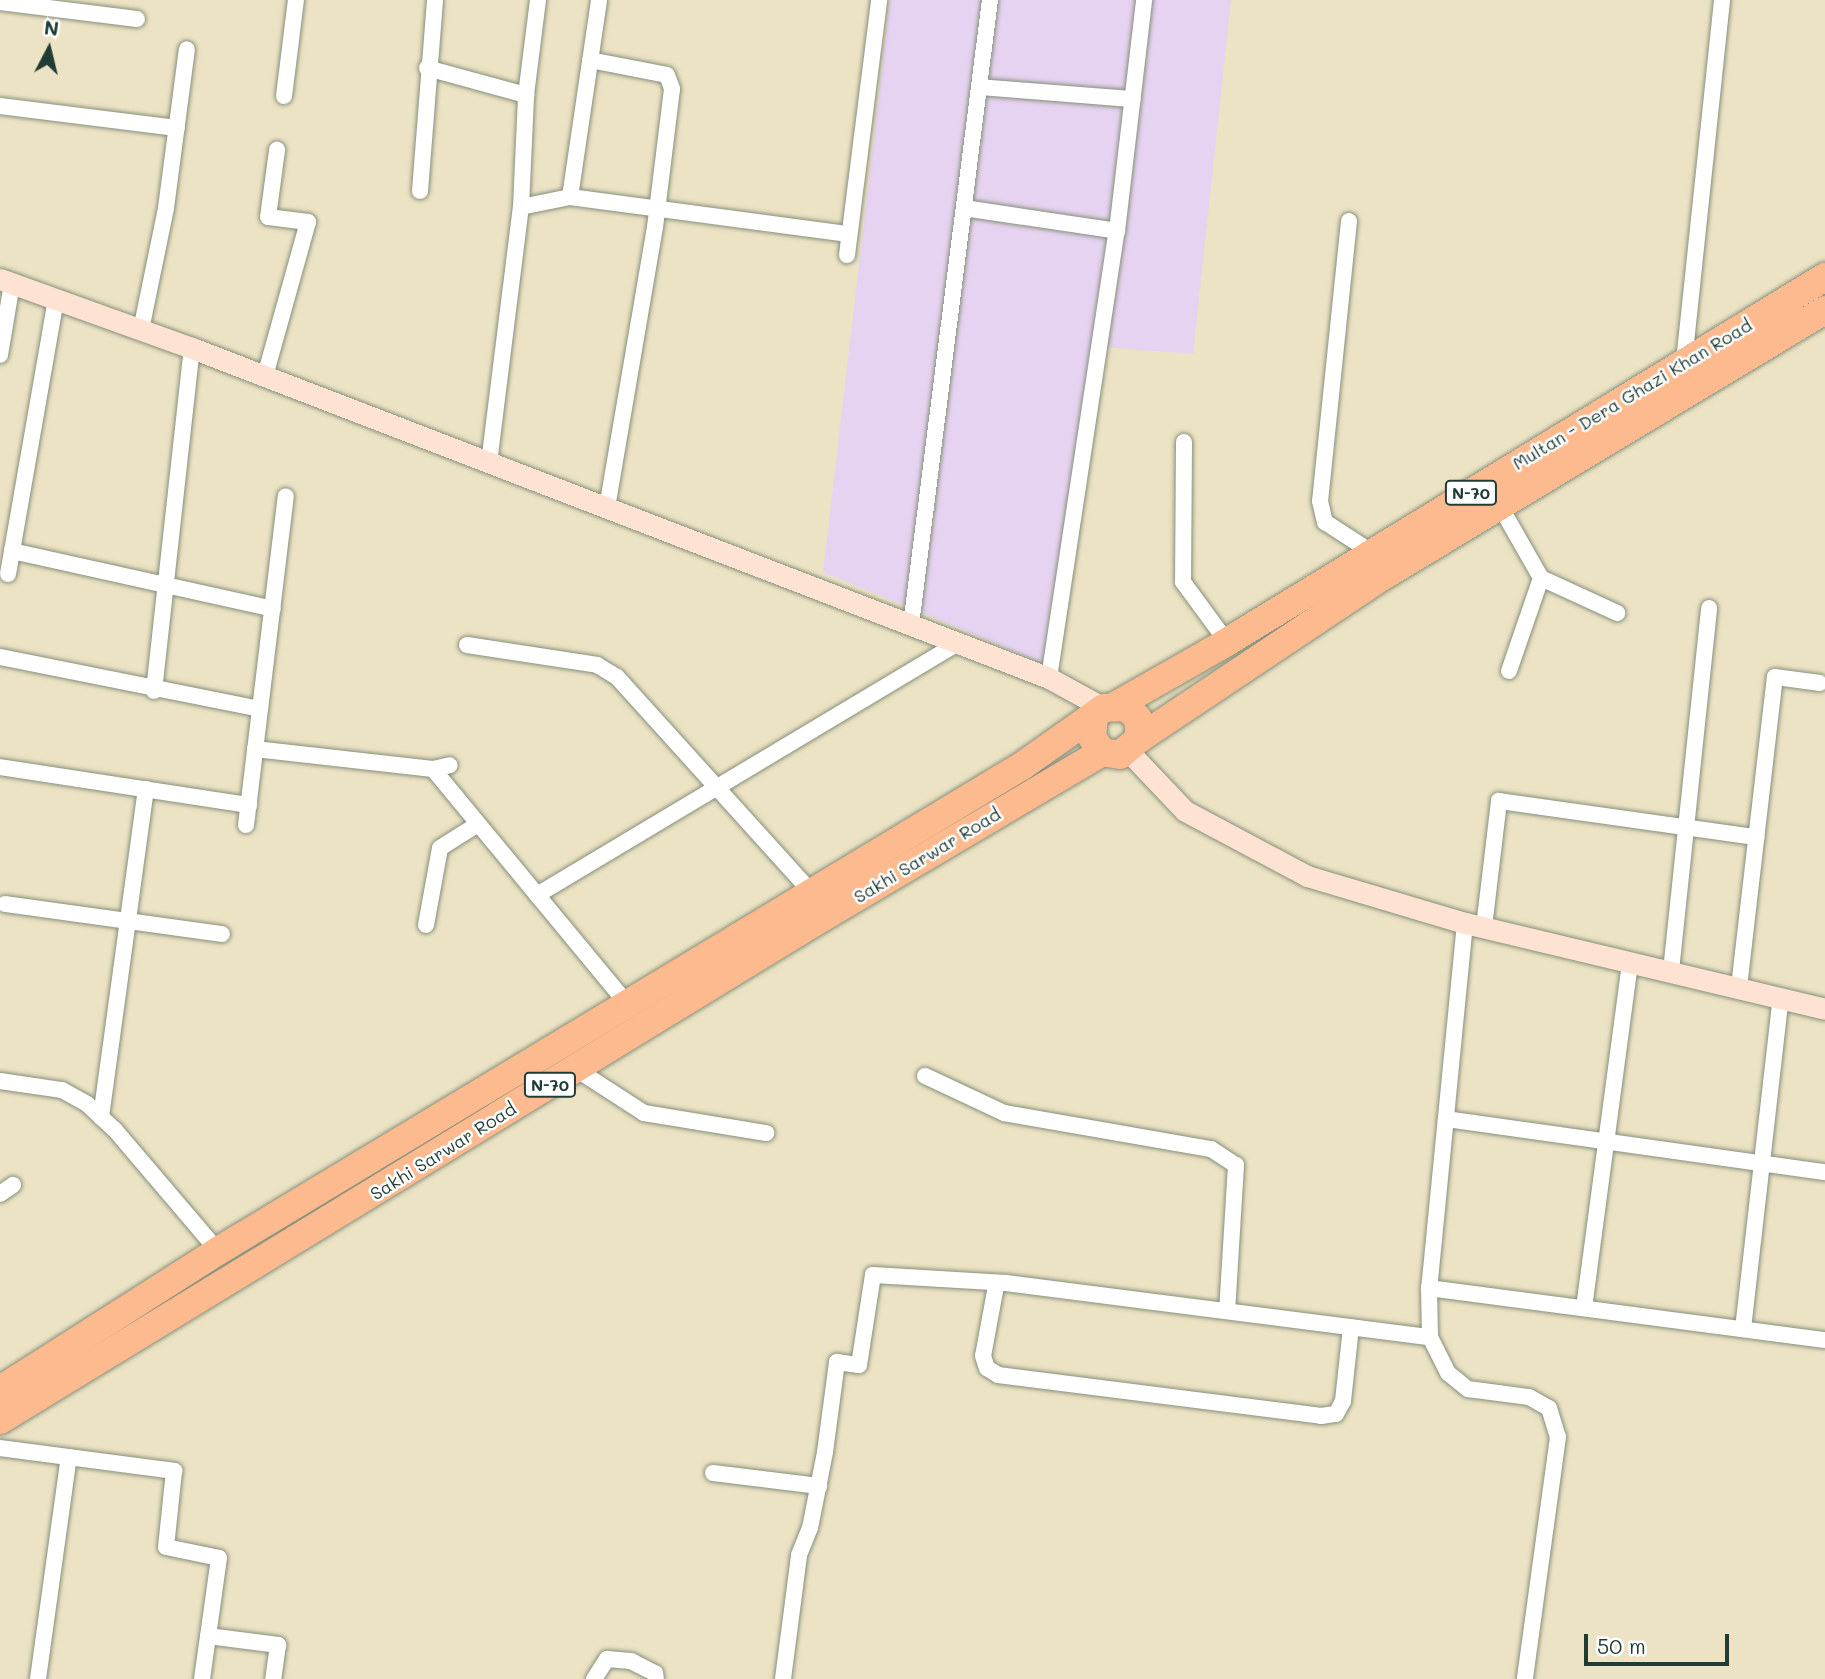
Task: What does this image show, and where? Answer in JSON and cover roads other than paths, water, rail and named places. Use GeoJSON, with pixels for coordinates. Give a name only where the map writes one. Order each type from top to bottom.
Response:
{"type":"FeatureCollection","features":[{"type":"Feature","properties":{"kind":"highway","name":"Multan - Dera Ghazi Khan Road"},"geometry":{"type":"LineString","coordinates":[[1104,711],[1227,642],[1825,276]]}},
{"type":"Feature","properties":{"kind":"highway","name":"Multan - Dera Ghazi Khan Road"},"geometry":{"type":"LineString","coordinates":[[1124,747],[1383,576],[1825,310]]}},
{"type":"Feature","properties":{"kind":"highway"},"geometry":{"type":"LineString","coordinates":[[1104,711],[1132,712],[1138,719],[1124,747],[1092,737],[1104,711]]}},
{"type":"Feature","properties":{"kind":"highway","name":"Sakhi Sarwar Road"},"geometry":{"type":"LineString","coordinates":[[0,1390],[218,1251],[813,894],[1104,711]]}},
{"type":"Feature","properties":{"kind":"highway","name":"Sakhi Sarwar Road"},"geometry":{"type":"LineString","coordinates":[[0,1420],[576,1069],[1124,747]]}},
{"type":"Feature","properties":{"kind":"main road"},"geometry":{"type":"LineString","coordinates":[[6,281],[192,348],[1049,678],[1104,711]]}},
{"type":"Feature","properties":{"kind":"main road"},"geometry":{"type":"LineString","coordinates":[[1124,747],[1185,811],[1307,876],[1474,925],[1825,1009]]}},
{"type":"Feature","properties":{"kind":"street"},"geometry":{"type":"LineString","coordinates":[[284,96],[296,0]]}},
{"type":"Feature","properties":{"kind":"street"},"geometry":{"type":"LineString","coordinates":[[420,191],[429,109],[427,68],[435,0]]}},
{"type":"Feature","properties":{"kind":"street"},"geometry":{"type":"LineString","coordinates":[[489,463],[521,207],[526,95],[538,0]]}},
{"type":"Feature","properties":{"kind":"street"},"geometry":{"type":"LineString","coordinates":[[570,197],[599,0]]}},
{"type":"Feature","properties":{"kind":"street"},"geometry":{"type":"LineString","coordinates":[[847,255],[879,0]]}},
{"type":"Feature","properties":{"kind":"street"},"geometry":{"type":"LineString","coordinates":[[911,625],[990,0]]}},
{"type":"Feature","properties":{"kind":"street"},"geometry":{"type":"LineString","coordinates":[[1049,678],[1117,231],[1144,0]]}},
{"type":"Feature","properties":{"kind":"street"},"geometry":{"type":"LineString","coordinates":[[1684,362],[1722,0]]}},
{"type":"Feature","properties":{"kind":"street"},"geometry":{"type":"LineString","coordinates":[[0,2],[37,4],[137,19]]}},
{"type":"Feature","properties":{"kind":"street"},"geometry":{"type":"LineString","coordinates":[[141,330],[177,128],[187,48]]}},
{"type":"Feature","properties":{"kind":"street"},"geometry":{"type":"LineString","coordinates":[[590,60],[667,75],[671,80],[657,210],[607,508]]}},
{"type":"Feature","properties":{"kind":"street"},"geometry":{"type":"LineString","coordinates":[[427,68],[526,95]]}},
{"type":"Feature","properties":{"kind":"street"},"geometry":{"type":"LineString","coordinates":[[979,87],[1133,99]]}},
{"type":"Feature","properties":{"kind":"street"},"geometry":{"type":"LineString","coordinates":[[0,106],[177,128]]}},
{"type":"Feature","properties":{"kind":"street"},"geometry":{"type":"LineString","coordinates":[[265,376],[308,222],[268,217],[277,150]]}},
{"type":"Feature","properties":{"kind":"street"},"geometry":{"type":"LineString","coordinates":[[521,207],[570,197],[849,234]]}},
{"type":"Feature","properties":{"kind":"street"},"geometry":{"type":"LineString","coordinates":[[964,208],[1117,231]]}},
{"type":"Feature","properties":{"kind":"street"},"geometry":{"type":"LineString","coordinates":[[1349,221],[1320,501],[1325,522],[1373,553]]}},
{"type":"Feature","properties":{"kind":"street"},"geometry":{"type":"LineString","coordinates":[[0,355],[6,281]]}},
{"type":"Feature","properties":{"kind":"street"},"geometry":{"type":"LineString","coordinates":[[8,574],[56,300]]}},
{"type":"Feature","properties":{"kind":"street"},"geometry":{"type":"LineString","coordinates":[[154,691],[192,348]]}},
{"type":"Feature","properties":{"kind":"street"},"geometry":{"type":"LineString","coordinates":[[1184,442],[1183,582],[1227,642]]}},
{"type":"Feature","properties":{"kind":"street"},"geometry":{"type":"LineString","coordinates":[[246,825],[286,496]]}},
{"type":"Feature","properties":{"kind":"street"},"geometry":{"type":"LineString","coordinates":[[1500,506],[1541,578],[1617,613]]}},
{"type":"Feature","properties":{"kind":"street"},"geometry":{"type":"LineString","coordinates":[[12,551],[273,608]]}},
{"type":"Feature","properties":{"kind":"street"},"geometry":{"type":"LineString","coordinates":[[1509,671],[1541,578]]}},
{"type":"Feature","properties":{"kind":"street"},"geometry":{"type":"LineString","coordinates":[[1671,971],[1709,608]]}},
{"type":"Feature","properties":{"kind":"street"},"geometry":{"type":"LineString","coordinates":[[537,895],[957,643]]}},
{"type":"Feature","properties":{"kind":"street"},"geometry":{"type":"LineString","coordinates":[[467,645],[597,665],[617,677],[813,894]]}},
{"type":"Feature","properties":{"kind":"street"},"geometry":{"type":"LineString","coordinates":[[0,657],[154,691],[260,709]]}},
{"type":"Feature","properties":{"kind":"street"},"geometry":{"type":"LineString","coordinates":[[1739,987],[1775,677],[1820,683]]}},
{"type":"Feature","properties":{"kind":"street"},"geometry":{"type":"LineString","coordinates":[[255,749],[433,769],[450,765]]}},
{"type":"Feature","properties":{"kind":"street"},"geometry":{"type":"LineString","coordinates":[[0,767],[249,804]]}},
{"type":"Feature","properties":{"kind":"street"},"geometry":{"type":"LineString","coordinates":[[433,769],[628,1005]]}},
{"type":"Feature","properties":{"kind":"street"},"geometry":{"type":"LineString","coordinates":[[101,1117],[146,789]]}},
{"type":"Feature","properties":{"kind":"street"},"geometry":{"type":"LineString","coordinates":[[1525,1679],[1558,1437],[1549,1408],[1528,1397],[1468,1389],[1448,1373],[1430,1337],[1429,1288],[1446,1119],[1474,925],[1499,801],[1756,837]]}},
{"type":"Feature","properties":{"kind":"street"},"geometry":{"type":"LineString","coordinates":[[426,925],[440,848],[478,824]]}},
{"type":"Feature","properties":{"kind":"street"},"geometry":{"type":"LineString","coordinates":[[5,904],[222,934]]}},
{"type":"Feature","properties":{"kind":"street"},"geometry":{"type":"LineString","coordinates":[[1584,1308],[1630,961]]}},
{"type":"Feature","properties":{"kind":"street"},"geometry":{"type":"LineString","coordinates":[[1743,1329],[1782,997]]}},
{"type":"Feature","properties":{"kind":"street"},"geometry":{"type":"LineString","coordinates":[[576,1069],[645,1113],[766,1133]]}},
{"type":"Feature","properties":{"kind":"street"},"geometry":{"type":"LineString","coordinates":[[925,1076],[1004,1113],[1211,1149],[1236,1165],[1227,1311]]}},
{"type":"Feature","properties":{"kind":"street"},"geometry":{"type":"LineString","coordinates":[[0,1081],[62,1090],[101,1117],[218,1251]]}},
{"type":"Feature","properties":{"kind":"street"},"geometry":{"type":"LineString","coordinates":[[1446,1119],[1825,1172]]}},
{"type":"Feature","properties":{"kind":"street"},"geometry":{"type":"LineString","coordinates":[[783,1679],[799,1555],[819,1486],[837,1362],[859,1365],[873,1275],[996,1286],[1006,1283],[1430,1337]]}},
{"type":"Feature","properties":{"kind":"street"},"geometry":{"type":"LineString","coordinates":[[996,1286],[983,1356],[987,1368],[998,1375],[1321,1416],[1336,1414],[1343,1401],[1351,1326]]}},
{"type":"Feature","properties":{"kind":"street"},"geometry":{"type":"LineString","coordinates":[[1429,1288],[1825,1340]]}},
{"type":"Feature","properties":{"kind":"street"},"geometry":{"type":"LineString","coordinates":[[0,1448],[174,1471],[166,1547],[219,1558],[202,1679]]}},
{"type":"Feature","properties":{"kind":"street"},"geometry":{"type":"LineString","coordinates":[[38,1679],[69,1457]]}},
{"type":"Feature","properties":{"kind":"street"},"geometry":{"type":"LineString","coordinates":[[713,1473],[819,1486]]}},
{"type":"Feature","properties":{"kind":"street"},"geometry":{"type":"LineString","coordinates":[[208,1636],[278,1645],[274,1679]]}},
{"type":"Feature","properties":{"kind":"street"},"geometry":{"type":"LineString","coordinates":[[594,1679],[607,1659],[631,1661],[655,1673],[656,1679]]}}]}
